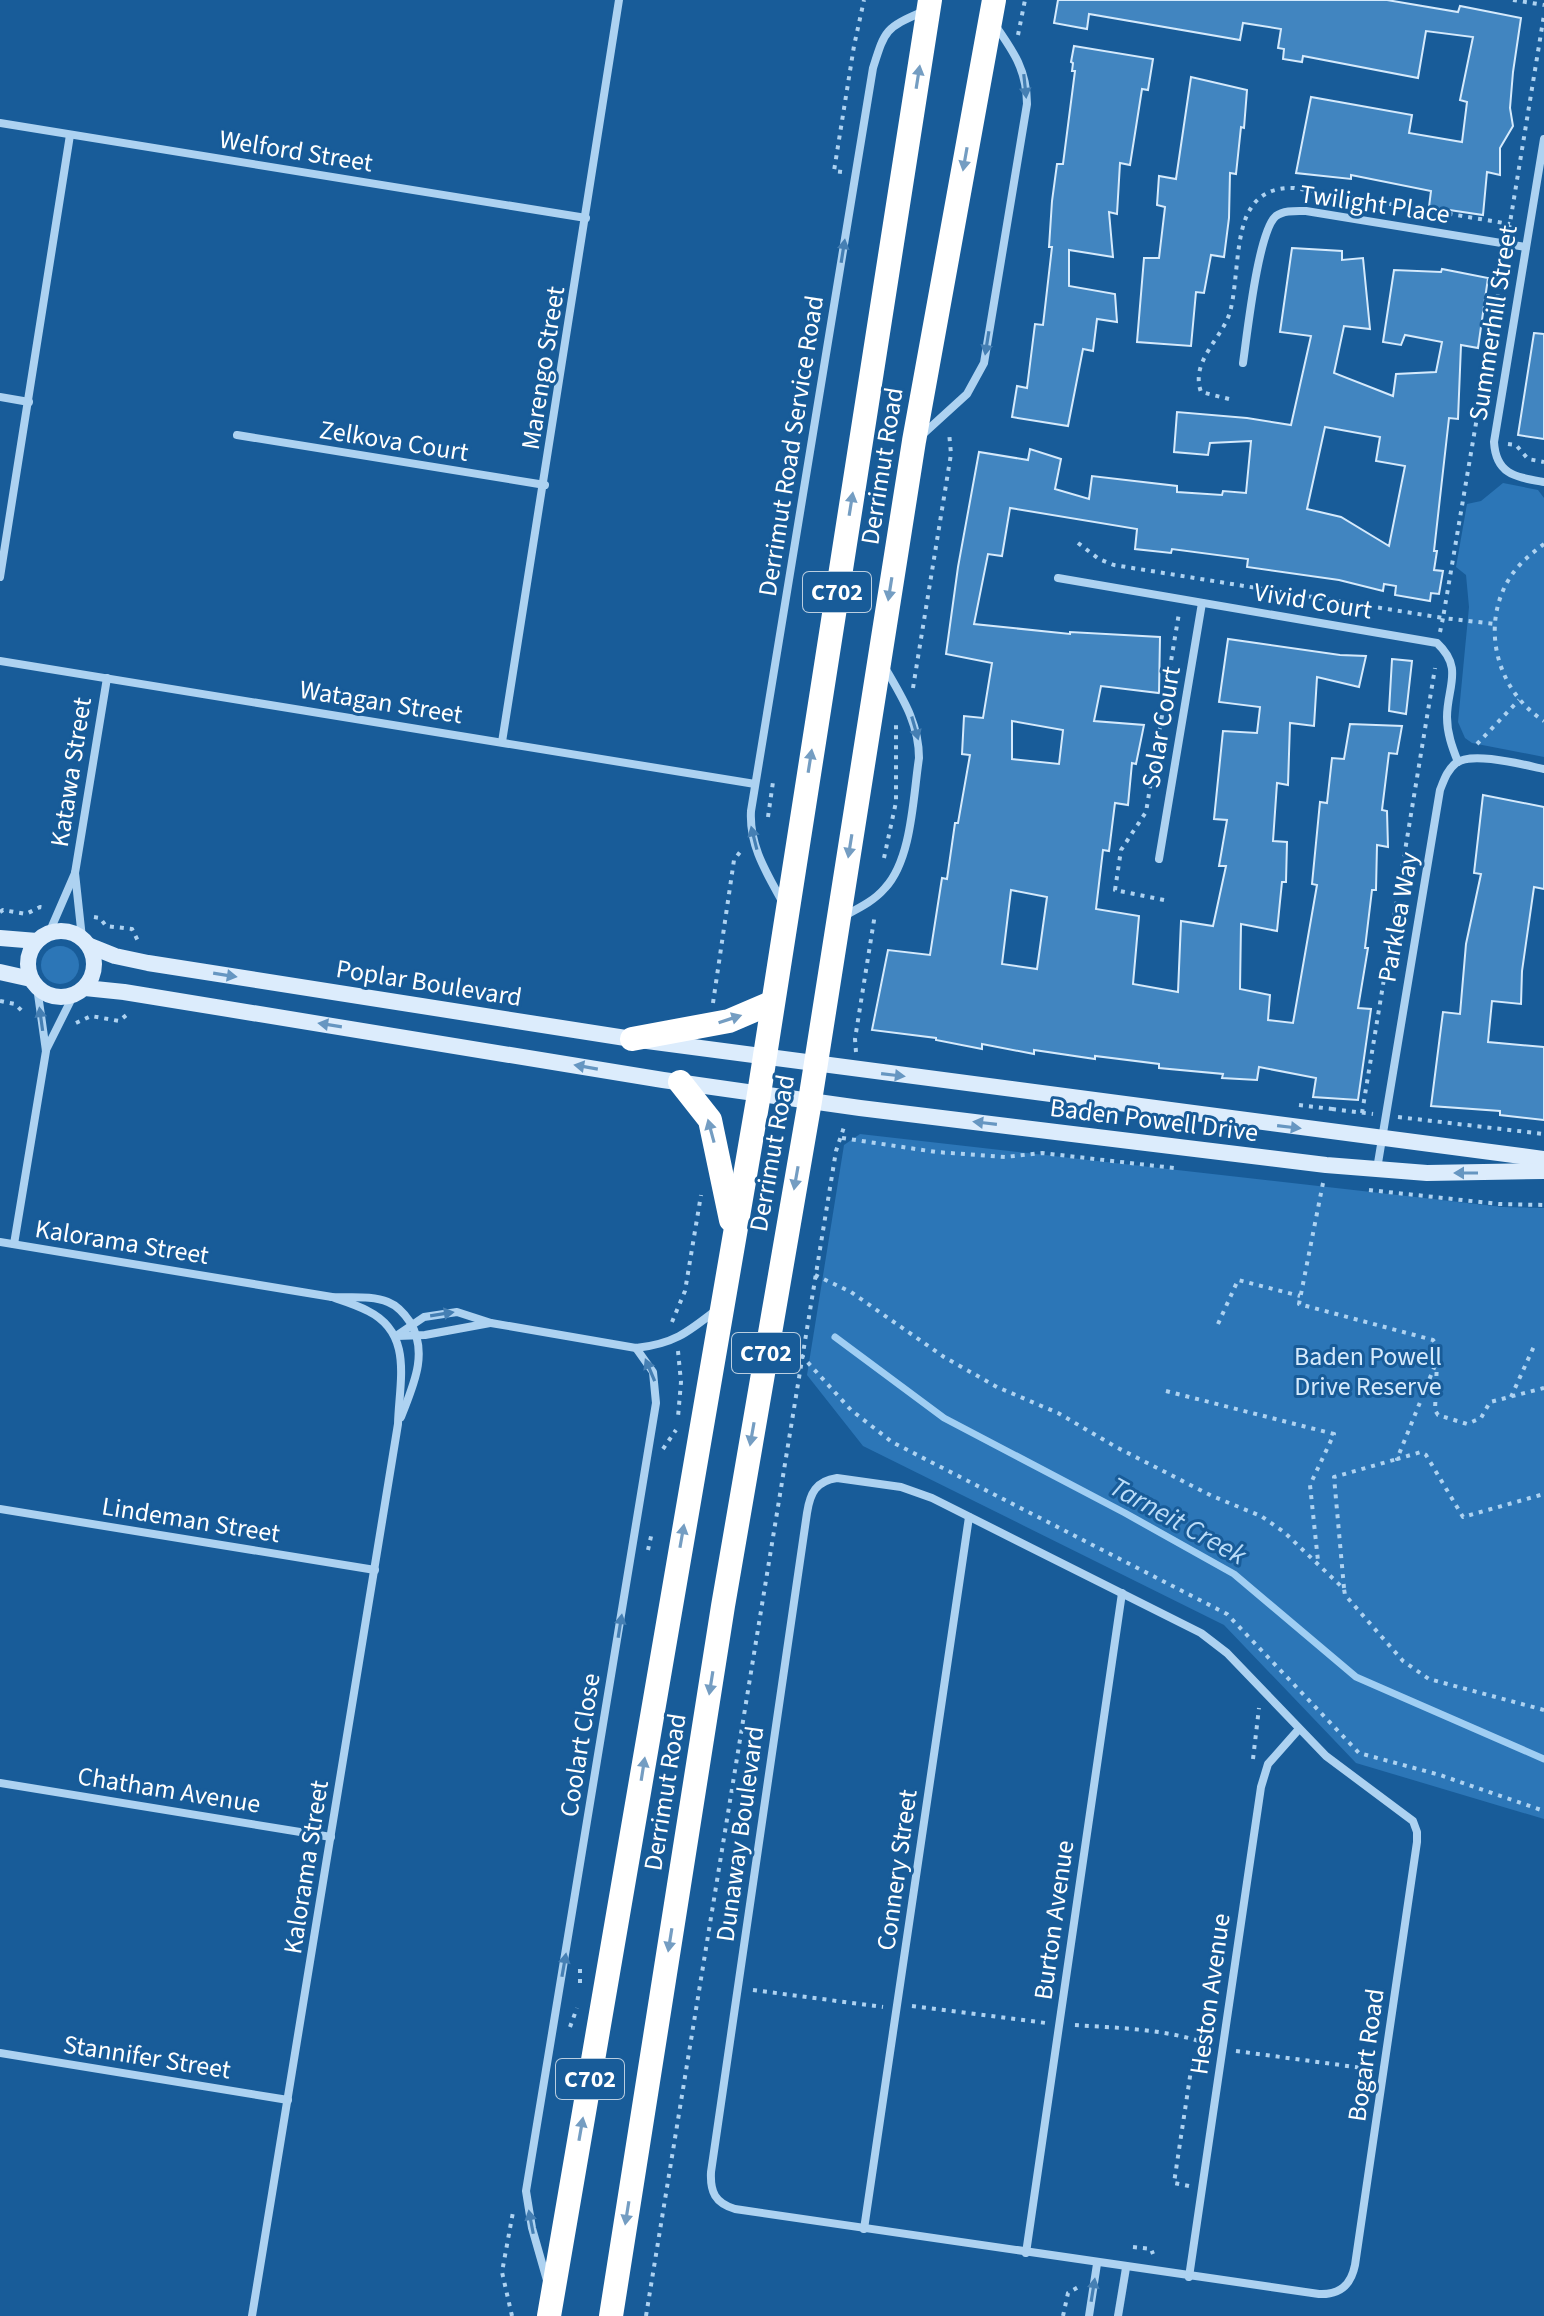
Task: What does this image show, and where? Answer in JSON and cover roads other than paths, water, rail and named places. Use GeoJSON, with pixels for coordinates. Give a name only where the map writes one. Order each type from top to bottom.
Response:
{"type":"FeatureCollection","features":[{"type":"Feature","properties":{"kind":"highway","name":"Derrimut Road"},"geometry":{"type":"LineString","coordinates":[[550,2306],[759,1094],[930,3]]}},
{"type":"Feature","properties":{"kind":"highway","name":"Derrimut Road"},"geometry":{"type":"LineString","coordinates":[[611,2316],[723,1606],[810,1101],[914,441],[992,9]]}},
{"type":"Feature","properties":{"kind":"highway"},"geometry":{"type":"LineString","coordinates":[[632,1039],[729,1021],[771,1003]]}},
{"type":"Feature","properties":{"kind":"highway"},"geometry":{"type":"LineString","coordinates":[[680,1082],[710,1120],[734,1235]]}},
{"type":"Feature","properties":{"kind":"street","name":"Marengo Street"},"geometry":{"type":"LineString","coordinates":[[502,742],[545,485],[619,0]]}},
{"type":"Feature","properties":{"kind":"street","name":"Derrimut Road Service Road"},"geometry":{"type":"LineString","coordinates":[[787,909],[761,861],[753,838],[750,824],[755,784],[873,68],[884,34],[896,23],[930,3]]}},
{"type":"Feature","properties":{"kind":"street"},"geometry":{"type":"LineString","coordinates":[[914,441],[967,394],[984,363],[1027,104],[1027,88],[1019,59],[992,9]]}},
{"type":"Feature","properties":{"kind":"street","name":"Welford Street"},"geometry":{"type":"LineString","coordinates":[[0,123],[586,218]]}},
{"type":"Feature","properties":{"kind":"street"},"geometry":{"type":"LineString","coordinates":[[0,577],[70,135]]}},
{"type":"Feature","properties":{"kind":"street","name":"Summerhill Street"},"geometry":{"type":"LineString","coordinates":[[1544,139],[1494,442],[1497,461],[1509,473],[1544,482]]}},
{"type":"Feature","properties":{"kind":"street","name":"Twilight Place"},"geometry":{"type":"LineString","coordinates":[[1243,363],[1264,239],[1267,227],[1277,215],[1306,211],[1526,247]]}},
{"type":"Feature","properties":{"kind":"street"},"geometry":{"type":"LineString","coordinates":[[0,397],[29,402]]}},
{"type":"Feature","properties":{"kind":"street","name":"Zelkova Court"},"geometry":{"type":"LineString","coordinates":[[237,435],[545,485]]}},
{"type":"Feature","properties":{"kind":"street","name":"Vivid Court"},"geometry":{"type":"LineString","coordinates":[[1058,578],[1437,643],[1447,652],[1452,665],[1447,724],[1458,762]]}},
{"type":"Feature","properties":{"kind":"street","name":"Solar Court"},"geometry":{"type":"LineString","coordinates":[[1159,859],[1202,603]]}},
{"type":"Feature","properties":{"kind":"street"},"geometry":{"type":"LineString","coordinates":[[838,919],[871,901],[894,878],[904,855],[919,758],[916,727],[879,659]]}},
{"type":"Feature","properties":{"kind":"street","name":"Watagan Street"},"geometry":{"type":"LineString","coordinates":[[0,661],[755,784]]}},
{"type":"Feature","properties":{"kind":"street","name":"Katawa Street"},"geometry":{"type":"LineString","coordinates":[[43,937],[75,873],[107,678]]}},
{"type":"Feature","properties":{"kind":"street"},"geometry":{"type":"LineString","coordinates":[[1458,762],[1481,758],[1544,769]]}},
{"type":"Feature","properties":{"kind":"street","name":"Parklea Way"},"geometry":{"type":"LineString","coordinates":[[1376,1170],[1440,790],[1446,774],[1458,762]]}},
{"type":"Feature","properties":{"kind":"street","name":"Katawa Street"},"geometry":{"type":"LineString","coordinates":[[75,873],[86,942]]}},
{"type":"Feature","properties":{"kind":"street"},"geometry":{"type":"LineString","coordinates":[[0,938],[43,937],[66,931],[86,942],[95,968],[46,1051]]}},
{"type":"Feature","properties":{"kind":"street"},"geometry":{"type":"LineString","coordinates":[[14,1244],[46,1051],[28,959],[43,937]]}},
{"type":"Feature","properties":{"kind":"street","name":"Poplar Boulevard"},"geometry":{"type":"LineString","coordinates":[[86,942],[115,956],[148,963],[764,1057]]}},
{"type":"Feature","properties":{"kind":"street"},"geometry":{"type":"LineString","coordinates":[[0,972],[34,983],[54,997],[79,992],[124,992],[759,1094]]}},
{"type":"Feature","properties":{"kind":"street","name":"Baden Powell Drive"},"geometry":{"type":"LineString","coordinates":[[764,1057],[1544,1159]]}},
{"type":"Feature","properties":{"kind":"street","name":"Baden Powell Drive"},"geometry":{"type":"LineString","coordinates":[[759,1094],[1376,1170],[1464,1174],[1544,1171]]}},
{"type":"Feature","properties":{"kind":"street","name":"Kalorama Street"},"geometry":{"type":"LineString","coordinates":[[0,1242],[332,1297],[385,1301],[397,1306],[412,1325],[420,1347],[418,1365],[398,1424]]}},
{"type":"Feature","properties":{"kind":"street","name":"Kalorama Street"},"geometry":{"type":"LineString","coordinates":[[252,2316],[398,1424],[401,1351],[396,1336],[381,1319],[368,1311],[332,1297]]}},
{"type":"Feature","properties":{"kind":"street"},"geometry":{"type":"LineString","coordinates":[[396,1336],[424,1317],[457,1312],[491,1323],[636,1348],[661,1345],[680,1338],[722,1305]]}},
{"type":"Feature","properties":{"kind":"street"},"geometry":{"type":"LineString","coordinates":[[396,1336],[491,1323]]}},
{"type":"Feature","properties":{"kind":"street","name":"Coolart Close"},"geometry":{"type":"LineString","coordinates":[[550,2306],[526,2191],[656,1403],[653,1372],[636,1348]]}},
{"type":"Feature","properties":{"kind":"street","name":"Dunaway Boulevard"},"geometry":{"type":"LineString","coordinates":[[864,2229],[735,2209],[719,2202],[714,2196],[711,2172],[807,1513],[811,1494],[822,1481],[846,1479],[901,1487],[932,1498],[969,1517]]}},
{"type":"Feature","properties":{"kind":"street","name":"Lindeman Street"},"geometry":{"type":"LineString","coordinates":[[0,1509],[375,1570]]}},
{"type":"Feature","properties":{"kind":"street"},"geometry":{"type":"LineString","coordinates":[[969,1517],[1184,1623],[1214,1642],[1299,1729]]}},
{"type":"Feature","properties":{"kind":"street","name":"Connery Street"},"geometry":{"type":"LineString","coordinates":[[864,2229],[969,1517]]}},
{"type":"Feature","properties":{"kind":"street","name":"Burton Avenue"},"geometry":{"type":"LineString","coordinates":[[1026,2253],[1122,1593]]}},
{"type":"Feature","properties":{"kind":"street","name":"Bogart Road"},"geometry":{"type":"LineString","coordinates":[[1189,2277],[1329,2295],[1337,2293],[1349,2283],[1355,2265],[1417,1832],[1408,1816],[1342,1769],[1299,1729]]}},
{"type":"Feature","properties":{"kind":"street","name":"Heston Avenue"},"geometry":{"type":"LineString","coordinates":[[1189,2277],[1261,1787],[1268,1764],[1299,1729]]}},
{"type":"Feature","properties":{"kind":"street","name":"Chatham Avenue"},"geometry":{"type":"LineString","coordinates":[[0,1783],[331,1837]]}},
{"type":"Feature","properties":{"kind":"street","name":"Stannifer Street"},"geometry":{"type":"LineString","coordinates":[[0,2053],[288,2100]]}},
{"type":"Feature","properties":{"kind":"street"},"geometry":{"type":"LineString","coordinates":[[864,2229],[1189,2277]]}},
{"type":"Feature","properties":{"kind":"street"},"geometry":{"type":"LineString","coordinates":[[1089,2316],[1097,2264]]}},
{"type":"Feature","properties":{"kind":"street"},"geometry":{"type":"LineString","coordinates":[[1118,2316],[1126,2268]]}},
{"type":"Feature","properties":{"kind":"waterway","name":"Tarneit Creek"},"geometry":{"type":"LineString","coordinates":[[835,1337],[944,1418],[1234,1574],[1356,1677],[1544,1759]]}},
{"type":"Feature","properties":{"kind":"park label","name":"Baden Powell Drive Reserve"},"geometry":{"type":"Point","coordinates":[1368,1371]}}]}
